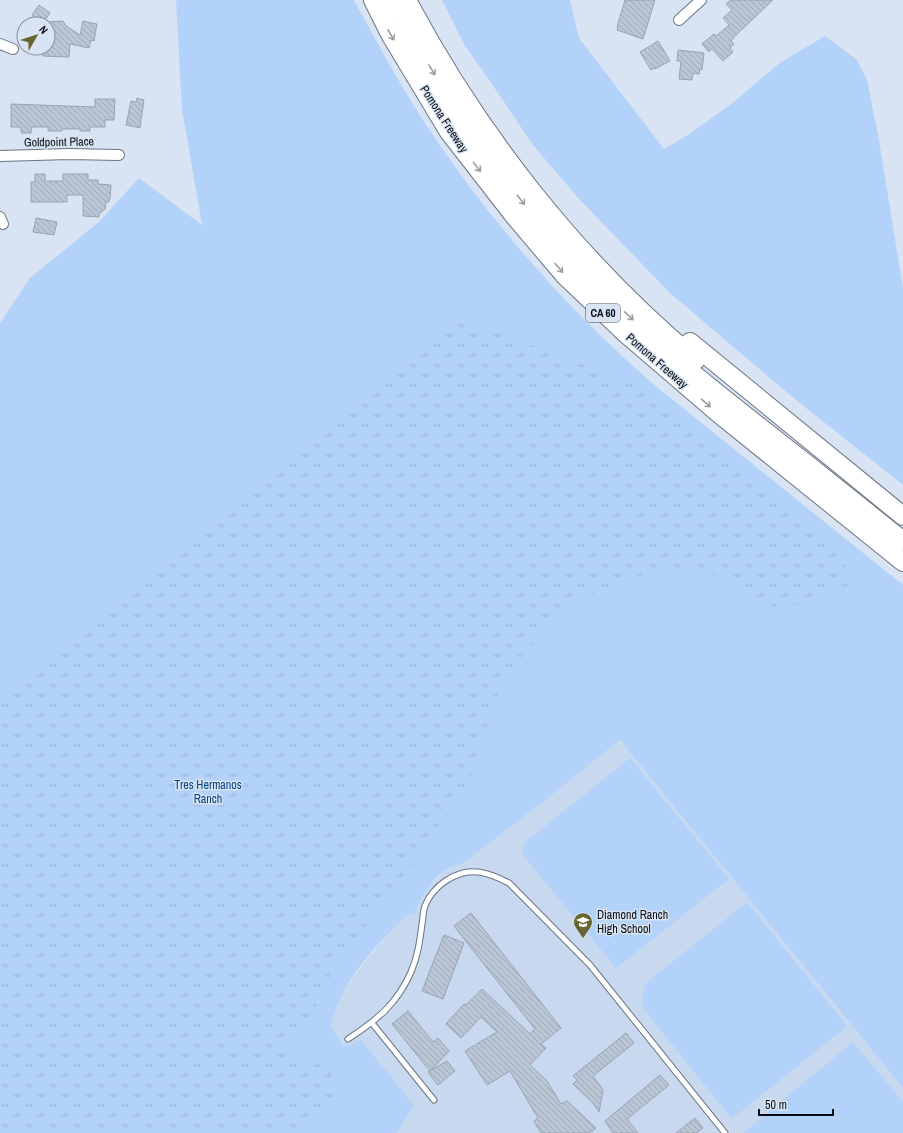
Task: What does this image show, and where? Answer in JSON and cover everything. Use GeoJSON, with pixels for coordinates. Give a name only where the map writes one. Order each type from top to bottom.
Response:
{"type":"FeatureCollection","features":[{"type":"Feature","properties":{"kind":"highway","name":"Pomona Freeway"},"geometry":{"type":"LineString","coordinates":[[373,0],[390,34],[449,132],[515,217],[565,276],[626,334],[712,408],[903,562]]}},
{"type":"Feature","properties":{"kind":"highway"},"geometry":{"type":"LineString","coordinates":[[392,0],[408,32],[480,146],[523,203],[572,258],[618,306],[667,351],[725,400],[903,541]]}},
{"type":"Feature","properties":{"kind":"highway"},"geometry":{"type":"LineString","coordinates":[[407,0],[419,23],[464,96],[503,154],[545,207],[601,269],[646,315],[692,357],[903,532]]}},
{"type":"Feature","properties":{"kind":"highway"},"geometry":{"type":"LineString","coordinates":[[420,0],[433,27],[475,92],[530,170],[585,239],[634,290],[695,347],[903,516]]}},
{"type":"Feature","properties":{"kind":"street"},"geometry":{"type":"LineString","coordinates":[[679,20],[701,0]]}},
{"type":"Feature","properties":{"kind":"street"},"geometry":{"type":"LineString","coordinates":[[0,44],[12,49]]}},
{"type":"Feature","properties":{"kind":"street","name":"Goldpoint Place"},"geometry":{"type":"LineString","coordinates":[[0,156],[69,154],[119,155]]}},
{"type":"Feature","properties":{"kind":"lane"},"geometry":{"type":"LineString","coordinates":[[348,1039],[372,1023],[401,992],[412,971],[419,949],[424,907],[433,892],[446,880],[462,873],[476,871],[492,875],[509,883],[590,966],[725,1133]]}},
{"type":"Feature","properties":{"kind":"lane"},"geometry":{"type":"LineString","coordinates":[[372,1023],[434,1100]]}},
{"type":"Feature","properties":{"kind":"shaded area","name":"Diamond Ranch High School"},"geometry":{"type":"Polygon","coordinates":[[[620,740],[903,1088],[903,1133],[397,1133],[412,1108],[345,1048],[331,1025],[339,999],[367,959],[394,928],[408,914],[415,914],[426,889],[441,874],[454,866],[464,863],[620,740]]]}},
{"type":"Feature","properties":{"kind":"green space"},"geometry":{"type":"Polygon","coordinates":[[[176,0],[354,0],[404,89],[437,141],[486,208],[539,272],[597,332],[658,388],[903,585],[903,1088],[620,740],[464,863],[446,870],[439,875],[422,897],[415,914],[408,914],[379,943],[353,975],[346,987],[337,1005],[331,1025],[344,1047],[361,1040],[414,1105],[397,1133],[0,1133],[0,323],[30,278],[100,221],[139,178],[202,225],[182,109],[176,0]]]}},
{"type":"Feature","properties":{"kind":"green space"},"geometry":{"type":"Polygon","coordinates":[[[442,0],[570,0],[579,38],[664,149],[691,133],[731,104],[781,62],[825,36],[856,59],[867,80],[879,140],[903,288],[903,485],[796,400],[671,294],[579,199],[533,145],[464,44],[442,0]]]}},
{"type":"Feature","properties":{"kind":"green space","name":"Tres Hermanos Ranch"},"geometry":{"type":"Polygon","coordinates":[[[461,319],[639,385],[831,543],[856,583],[780,610],[718,575],[656,569],[567,605],[504,678],[467,787],[320,991],[312,1023],[289,1043],[290,1054],[331,1069],[333,1108],[306,1133],[0,1133],[0,693],[461,319]]]}},
{"type":"Feature","properties":{"kind":"green space"},"geometry":{"type":"Polygon","coordinates":[[[630,758],[729,879],[616,968],[523,855],[524,843],[630,758]]]}},
{"type":"Feature","properties":{"kind":"green space"},"geometry":{"type":"Polygon","coordinates":[[[747,902],[847,1026],[732,1119],[642,1007],[645,984],[747,902]]]}},
{"type":"Feature","properties":{"kind":"green space"},"geometry":{"type":"Polygon","coordinates":[[[853,1042],[903,1102],[903,1133],[743,1133],[853,1042]]]}},
{"type":"Feature","properties":{"kind":"building"},"geometry":{"type":"Polygon","coordinates":[[[625,0],[655,0],[643,39],[617,30],[625,0]]]}},
{"type":"Feature","properties":{"kind":"building"},"geometry":{"type":"Polygon","coordinates":[[[731,0],[773,0],[733,38],[731,41],[734,44],[730,48],[733,52],[723,61],[712,49],[709,52],[702,44],[714,34],[716,36],[729,25],[723,18],[732,10],[726,4],[731,0]]]}},
{"type":"Feature","properties":{"kind":"building"},"geometry":{"type":"Polygon","coordinates":[[[39,5],[50,13],[48,16],[32,15],[39,5]]]}},
{"type":"Feature","properties":{"kind":"building"},"geometry":{"type":"Polygon","coordinates":[[[56,21],[63,21],[66,26],[80,35],[83,21],[97,24],[94,41],[91,40],[89,48],[70,44],[69,57],[43,56],[56,56],[56,21]]]}},
{"type":"Feature","properties":{"kind":"building"},"geometry":{"type":"Polygon","coordinates":[[[658,41],[670,61],[651,70],[640,52],[658,41]]]}},
{"type":"Feature","properties":{"kind":"building"},"geometry":{"type":"Polygon","coordinates":[[[678,50],[704,53],[702,70],[700,69],[699,74],[693,73],[692,80],[679,79],[681,61],[677,61],[678,50]]]}},
{"type":"Feature","properties":{"kind":"building"},"geometry":{"type":"Polygon","coordinates":[[[137,98],[144,100],[140,128],[126,125],[131,101],[136,102],[137,98]]]}},
{"type":"Feature","properties":{"kind":"building"},"geometry":{"type":"Polygon","coordinates":[[[95,99],[115,99],[114,120],[105,120],[105,127],[90,127],[90,131],[80,131],[80,129],[62,129],[62,131],[48,131],[48,127],[32,127],[31,133],[21,133],[21,127],[11,127],[11,104],[95,107],[95,99]]]}},
{"type":"Feature","properties":{"kind":"building"},"geometry":{"type":"Polygon","coordinates":[[[35,174],[45,174],[45,181],[63,181],[63,174],[88,174],[88,180],[98,180],[98,184],[111,185],[109,202],[106,202],[105,209],[99,214],[99,217],[83,216],[83,195],[67,195],[67,202],[31,202],[31,182],[35,182],[35,174]]]}},
{"type":"Feature","properties":{"kind":"building"},"geometry":{"type":"Polygon","coordinates":[[[36,218],[57,222],[54,235],[33,232],[36,218]]]}},
{"type":"Feature","properties":{"kind":"building"},"geometry":{"type":"Polygon","coordinates":[[[471,913],[561,1028],[541,1044],[546,1048],[530,1065],[547,1081],[561,1104],[567,1101],[596,1128],[589,1133],[541,1133],[534,1121],[538,1118],[510,1071],[487,1085],[465,1051],[497,1032],[481,1017],[461,1038],[446,1024],[464,1004],[466,1005],[482,989],[530,1034],[535,1029],[454,926],[471,913]]]}},
{"type":"Feature","properties":{"kind":"building"},"geometry":{"type":"Polygon","coordinates":[[[444,935],[464,943],[443,999],[422,991],[444,935]]]}},
{"type":"Feature","properties":{"kind":"building"},"geometry":{"type":"Polygon","coordinates":[[[408,1011],[433,1042],[438,1038],[449,1051],[430,1071],[392,1024],[408,1011]]]}},
{"type":"Feature","properties":{"kind":"building"},"geometry":{"type":"Polygon","coordinates":[[[626,1033],[634,1043],[593,1076],[603,1090],[599,1112],[593,1103],[573,1084],[577,1080],[573,1076],[626,1033]]]}},
{"type":"Feature","properties":{"kind":"building"},"geometry":{"type":"Polygon","coordinates":[[[447,1061],[455,1071],[438,1085],[428,1072],[447,1061]]]}},
{"type":"Feature","properties":{"kind":"building"},"geometry":{"type":"Polygon","coordinates":[[[660,1075],[669,1085],[627,1119],[638,1133],[613,1133],[605,1121],[660,1075]]]}},
{"type":"Feature","properties":{"kind":"building"},"geometry":{"type":"Polygon","coordinates":[[[695,1118],[703,1128],[696,1133],[676,1133],[695,1118]]]}},
{"type":"Feature","properties":{"kind":"place","name":"Diamond Ranch High School"},"geometry":{"type":"Point","coordinates":[583,939]}}]}
